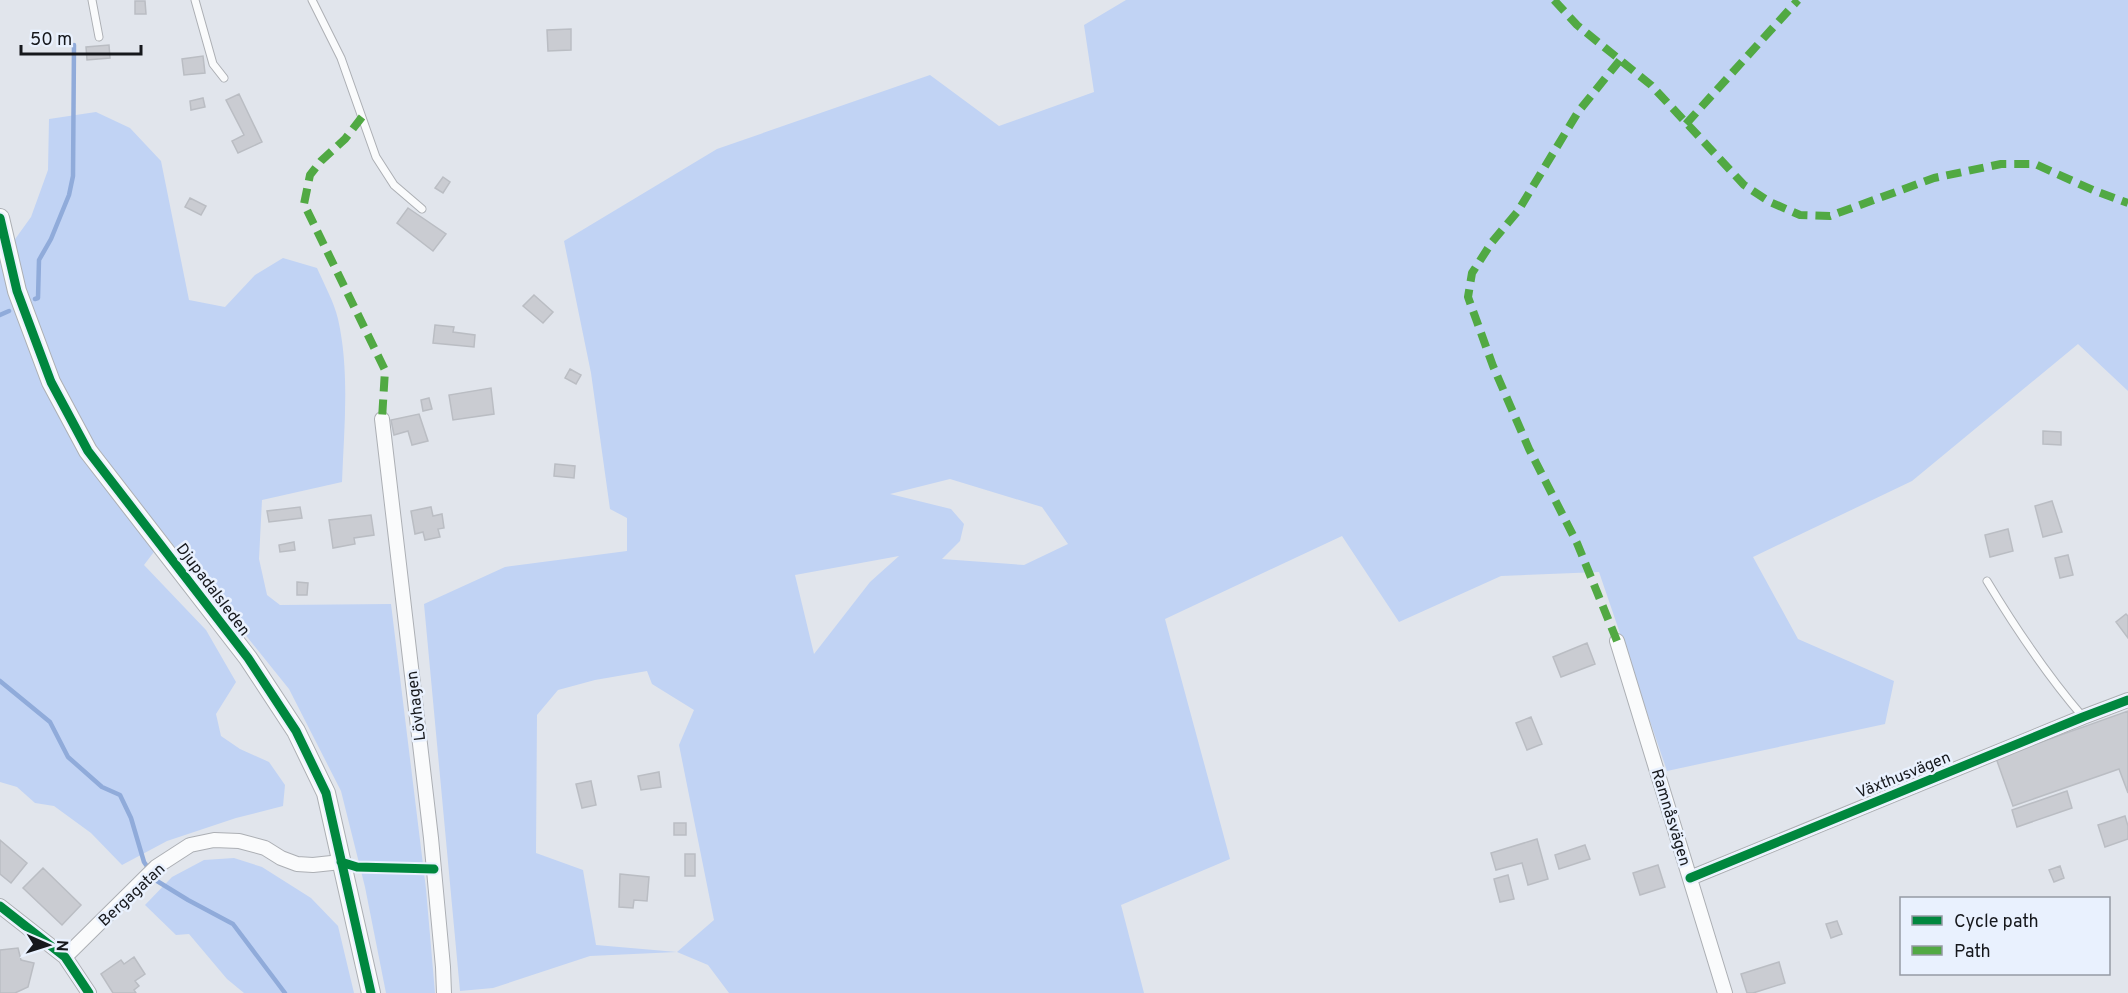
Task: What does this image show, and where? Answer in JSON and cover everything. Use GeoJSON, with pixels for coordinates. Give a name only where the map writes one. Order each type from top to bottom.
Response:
{"type":"FeatureCollection","features":[{"type":"Feature","properties":{"kind":"street","name":"Djupadalsleden"},"geometry":{"type":"LineString","coordinates":[[0,218],[17,291],[51,382],[88,451],[248,658],[296,731],[326,793],[371,993]]}},
{"type":"Feature","properties":{"kind":"street","name":"Lövhagen"},"geometry":{"type":"LineString","coordinates":[[382,419],[431,838],[444,993]]}},
{"type":"Feature","properties":{"kind":"street","name":"Ramnåsvägen"},"geometry":{"type":"LineString","coordinates":[[1617,641],[1725,993]]}},
{"type":"Feature","properties":{"kind":"street","name":"Växthusvägen"},"geometry":{"type":"LineString","coordinates":[[1690,878],[2128,700]]}},
{"type":"Feature","properties":{"kind":"street","name":"Bergagatan"},"geometry":{"type":"LineString","coordinates":[[65,957],[156,867],[190,845],[214,840],[239,841],[265,848],[297,864],[341,862]]}},
{"type":"Feature","properties":{"kind":"street"},"geometry":{"type":"LineString","coordinates":[[0,906],[7,917],[65,957],[89,993]]}},
{"type":"Feature","properties":{"kind":"lane"},"geometry":{"type":"LineString","coordinates":[[92,0],[99,37]]}},
{"type":"Feature","properties":{"kind":"lane"},"geometry":{"type":"LineString","coordinates":[[195,0],[213,64],[224,78]]}},
{"type":"Feature","properties":{"kind":"lane"},"geometry":{"type":"LineString","coordinates":[[312,0],[341,58],[376,157],[394,185],[422,209]]}},
{"type":"Feature","properties":{"kind":"lane"},"geometry":{"type":"LineString","coordinates":[[1987,581],[2016,630],[2058,688],[2083,717]]}},
{"type":"Feature","properties":{"kind":"shaded area"},"geometry":{"type":"Polygon","coordinates":[[[1126,0],[2128,0],[2128,391],[2078,344],[1912,481],[1753,557],[1798,639],[1894,681],[1885,724],[1667,771],[1599,572],[1501,576],[1399,622],[1342,536],[1165,619],[1230,859],[1121,905],[1144,993],[729,993],[708,965],[677,952],[590,956],[493,988],[460,991],[424,604],[505,567],[627,551],[627,518],[610,509],[591,373],[564,241],[717,149],[930,75],[999,126],[1094,92],[1084,25],[1126,0]],[[950,479],[890,494],[951,509],[964,524],[960,541],[942,559],[1024,565],[1068,544],[1042,507],[950,479]],[[899,556],[795,575],[814,654],[870,582],[899,556]],[[647,671],[595,680],[558,690],[537,715],[536,853],[583,870],[596,945],[677,952],[714,920],[679,745],[694,710],[652,684],[647,671]]]}},
{"type":"Feature","properties":{"kind":"shaded area"},"geometry":{"type":"Polygon","coordinates":[[[96,112],[130,128],[161,161],[189,300],[225,307],[255,275],[283,258],[317,268],[334,306],[342,339],[345,380],[342,482],[262,500],[259,559],[267,595],[280,605],[391,604],[426,889],[435,993],[386,993],[365,887],[341,791],[289,689],[166,536],[144,565],[206,630],[236,682],[216,714],[221,736],[240,749],[269,762],[285,785],[283,806],[236,818],[167,841],[122,865],[91,833],[54,806],[35,803],[17,787],[0,782],[0,260],[31,217],[48,170],[49,119],[96,112]]]}},
{"type":"Feature","properties":{"kind":"shaded area"},"geometry":{"type":"Polygon","coordinates":[[[234,858],[262,867],[311,898],[338,926],[354,993],[244,993],[227,979],[189,934],[176,935],[145,905],[172,877],[204,860],[234,858]]]}},
{"type":"Feature","properties":{"kind":"building"},"geometry":{"type":"Polygon","coordinates":[[[135,1],[145,1],[146,14],[135,14],[135,1]]]}},
{"type":"Feature","properties":{"kind":"building"},"geometry":{"type":"Polygon","coordinates":[[[571,29],[571,50],[548,51],[547,30],[571,29]]]}},
{"type":"Feature","properties":{"kind":"building"},"geometry":{"type":"Polygon","coordinates":[[[109,45],[110,58],[87,60],[86,47],[109,45]]]}},
{"type":"Feature","properties":{"kind":"building"},"geometry":{"type":"Polygon","coordinates":[[[203,56],[205,73],[184,75],[182,59],[203,56]]]}},
{"type":"Feature","properties":{"kind":"building"},"geometry":{"type":"Polygon","coordinates":[[[239,94],[262,142],[238,153],[232,141],[244,135],[226,100],[239,94]]]}},
{"type":"Feature","properties":{"kind":"building"},"geometry":{"type":"Polygon","coordinates":[[[203,98],[205,107],[191,110],[190,101],[203,98]]]}},
{"type":"Feature","properties":{"kind":"building"},"geometry":{"type":"Polygon","coordinates":[[[443,177],[450,182],[443,193],[435,188],[443,177]]]}},
{"type":"Feature","properties":{"kind":"building"},"geometry":{"type":"Polygon","coordinates":[[[190,198],[206,206],[201,215],[185,207],[190,198]]]}},
{"type":"Feature","properties":{"kind":"building"},"geometry":{"type":"Polygon","coordinates":[[[408,208],[446,234],[433,251],[397,223],[408,208]]]}},
{"type":"Feature","properties":{"kind":"building"},"geometry":{"type":"Polygon","coordinates":[[[534,295],[553,312],[543,323],[523,306],[534,295]]]}},
{"type":"Feature","properties":{"kind":"building"},"geometry":{"type":"Polygon","coordinates":[[[435,325],[454,327],[453,332],[475,335],[474,347],[433,343],[435,325]]]}},
{"type":"Feature","properties":{"kind":"building"},"geometry":{"type":"Polygon","coordinates":[[[570,369],[581,375],[576,384],[565,378],[570,369]]]}},
{"type":"Feature","properties":{"kind":"building"},"geometry":{"type":"Polygon","coordinates":[[[491,388],[494,414],[453,420],[449,395],[491,388]]]}},
{"type":"Feature","properties":{"kind":"building"},"geometry":{"type":"Polygon","coordinates":[[[429,398],[432,409],[423,411],[421,400],[429,398]]]}},
{"type":"Feature","properties":{"kind":"building"},"geometry":{"type":"Polygon","coordinates":[[[419,414],[428,441],[412,445],[408,431],[394,435],[391,420],[419,414]]]}},
{"type":"Feature","properties":{"kind":"building"},"geometry":{"type":"Polygon","coordinates":[[[2043,431],[2061,432],[2061,445],[2043,444],[2043,431]]]}},
{"type":"Feature","properties":{"kind":"building"},"geometry":{"type":"Polygon","coordinates":[[[555,464],[575,466],[574,478],[554,476],[555,464]]]}},
{"type":"Feature","properties":{"kind":"building"},"geometry":{"type":"Polygon","coordinates":[[[2052,501],[2062,532],[2043,537],[2035,506],[2052,501]]]}},
{"type":"Feature","properties":{"kind":"building"},"geometry":{"type":"Polygon","coordinates":[[[300,507],[302,518],[269,522],[267,511],[300,507]]]}},
{"type":"Feature","properties":{"kind":"building"},"geometry":{"type":"Polygon","coordinates":[[[431,507],[433,516],[442,514],[444,528],[438,529],[440,537],[425,540],[423,532],[415,534],[411,511],[431,507]]]}},
{"type":"Feature","properties":{"kind":"building"},"geometry":{"type":"Polygon","coordinates":[[[371,515],[374,535],[354,538],[355,544],[333,548],[329,520],[371,515]]]}},
{"type":"Feature","properties":{"kind":"building"},"geometry":{"type":"Polygon","coordinates":[[[2008,529],[2013,551],[1990,557],[1985,535],[2008,529]]]}},
{"type":"Feature","properties":{"kind":"building"},"geometry":{"type":"Polygon","coordinates":[[[294,542],[295,550],[280,552],[279,545],[294,542]]]}},
{"type":"Feature","properties":{"kind":"building"},"geometry":{"type":"Polygon","coordinates":[[[2068,555],[2073,575],[2060,578],[2055,558],[2068,555]]]}},
{"type":"Feature","properties":{"kind":"building"},"geometry":{"type":"Polygon","coordinates":[[[297,582],[308,583],[307,595],[297,595],[297,582]]]}},
{"type":"Feature","properties":{"kind":"building"},"geometry":{"type":"Polygon","coordinates":[[[2126,614],[2128,616],[2128,638],[2116,622],[2126,614]]]}},
{"type":"Feature","properties":{"kind":"building"},"geometry":{"type":"Polygon","coordinates":[[[1587,643],[1595,664],[1561,677],[1553,657],[1587,643]]]}},
{"type":"Feature","properties":{"kind":"building"},"geometry":{"type":"Polygon","coordinates":[[[2128,711],[2128,793],[2119,769],[2013,806],[1996,758],[2128,711]]]}},
{"type":"Feature","properties":{"kind":"building"},"geometry":{"type":"Polygon","coordinates":[[[1531,717],[1542,744],[1527,750],[1516,723],[1531,717]]]}},
{"type":"Feature","properties":{"kind":"building"},"geometry":{"type":"Polygon","coordinates":[[[659,772],[661,787],[641,790],[638,776],[659,772]]]}},
{"type":"Feature","properties":{"kind":"building"},"geometry":{"type":"Polygon","coordinates":[[[591,781],[596,805],[582,808],[576,784],[591,781]]]}},
{"type":"Feature","properties":{"kind":"building"},"geometry":{"type":"Polygon","coordinates":[[[2067,791],[2072,808],[2017,827],[2012,810],[2067,791]]]}},
{"type":"Feature","properties":{"kind":"building"},"geometry":{"type":"Polygon","coordinates":[[[2125,816],[2128,839],[2105,847],[2098,825],[2125,816]]]}},
{"type":"Feature","properties":{"kind":"building"},"geometry":{"type":"Polygon","coordinates":[[[674,823],[686,823],[686,835],[674,835],[674,823]]]}},
{"type":"Feature","properties":{"kind":"building"},"geometry":{"type":"Polygon","coordinates":[[[1537,839],[1548,879],[1528,885],[1522,863],[1496,870],[1491,853],[1537,839]]]}},
{"type":"Feature","properties":{"kind":"building"},"geometry":{"type":"Polygon","coordinates":[[[0,840],[27,863],[11,883],[0,874],[0,840]]]}},
{"type":"Feature","properties":{"kind":"building"},"geometry":{"type":"Polygon","coordinates":[[[1585,845],[1590,859],[1559,869],[1555,855],[1585,845]]]}},
{"type":"Feature","properties":{"kind":"building"},"geometry":{"type":"Polygon","coordinates":[[[685,854],[695,854],[695,876],[685,876],[685,854]]]}},
{"type":"Feature","properties":{"kind":"building"},"geometry":{"type":"Polygon","coordinates":[[[1658,865],[1665,887],[1640,895],[1633,873],[1658,865]]]}},
{"type":"Feature","properties":{"kind":"building"},"geometry":{"type":"Polygon","coordinates":[[[2060,866],[2064,878],[2054,882],[2049,870],[2060,866]]]}},
{"type":"Feature","properties":{"kind":"building"},"geometry":{"type":"Polygon","coordinates":[[[43,868],[81,905],[62,925],[23,888],[43,868]]]}},
{"type":"Feature","properties":{"kind":"building"},"geometry":{"type":"Polygon","coordinates":[[[620,874],[649,877],[647,901],[634,900],[633,908],[619,907],[620,874]]]}},
{"type":"Feature","properties":{"kind":"building"},"geometry":{"type":"Polygon","coordinates":[[[1508,875],[1514,899],[1500,902],[1494,879],[1508,875]]]}},
{"type":"Feature","properties":{"kind":"building"},"geometry":{"type":"Polygon","coordinates":[[[1837,921],[1842,934],[1831,938],[1826,924],[1837,921]]]}},
{"type":"Feature","properties":{"kind":"building"},"geometry":{"type":"Polygon","coordinates":[[[18,948],[21,960],[34,963],[28,987],[15,993],[0,993],[0,950],[18,948]]]}},
{"type":"Feature","properties":{"kind":"building"},"geometry":{"type":"Polygon","coordinates":[[[134,957],[145,974],[135,981],[139,986],[134,990],[136,993],[113,993],[101,974],[121,960],[124,964],[134,957]]]}},
{"type":"Feature","properties":{"kind":"building"},"geometry":{"type":"Polygon","coordinates":[[[1779,962],[1785,983],[1747,993],[1741,974],[1779,962]]]}},
{"type":"Feature","properties":{"kind":"waterway"},"geometry":{"type":"LineString","coordinates":[[35,299],[38,298],[39,260],[51,239],[69,195],[73,176],[74,45]]}},
{"type":"Feature","properties":{"kind":"waterway"},"geometry":{"type":"LineString","coordinates":[[0,315],[9,311]]}},
{"type":"Feature","properties":{"kind":"waterway"},"geometry":{"type":"LineString","coordinates":[[0,681],[50,722],[68,757],[102,787],[120,795],[131,818],[144,862],[157,881],[233,924],[285,993]]}},
{"type":"Feature","properties":{"kind":"marked path"},"geometry":{"type":"LineString","coordinates":[[1554,0],[1577,25],[1651,85],[1744,185],[1770,202],[1800,215],[1830,216],[1934,178],[2001,164],[2035,164],[2128,203]]}},
{"type":"Feature","properties":{"kind":"marked path"},"geometry":{"type":"LineString","coordinates":[[1686,124],[1798,0]]}},
{"type":"Feature","properties":{"kind":"marked path"},"geometry":{"type":"LineString","coordinates":[[1617,641],[1577,543],[1529,449],[1493,366],[1468,297],[1472,273],[1492,242],[1518,211],[1578,112],[1620,60]]}},
{"type":"Feature","properties":{"kind":"marked path"},"geometry":{"type":"LineString","coordinates":[[362,117],[345,139],[321,161],[310,175],[304,204],[385,370],[382,419]]}},
{"type":"Feature","properties":{"kind":"cycle path"},"geometry":{"type":"LineString","coordinates":[[0,218],[17,291],[51,382],[88,451],[248,658],[296,731],[326,793],[371,993]]}},
{"type":"Feature","properties":{"kind":"cycle path"},"geometry":{"type":"LineString","coordinates":[[1690,878],[2128,700]]}},
{"type":"Feature","properties":{"kind":"cycle path"},"geometry":{"type":"LineString","coordinates":[[341,862],[357,867],[434,869]]}},
{"type":"Feature","properties":{"kind":"cycle path"},"geometry":{"type":"LineString","coordinates":[[0,906],[65,957],[89,993]]}}]}
